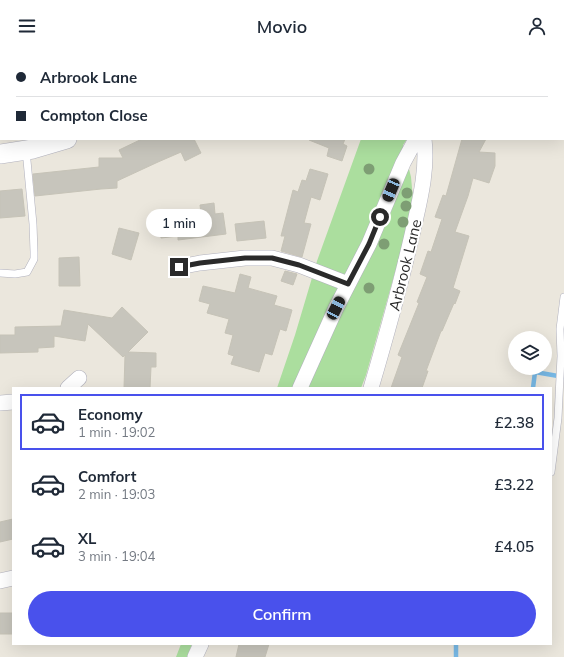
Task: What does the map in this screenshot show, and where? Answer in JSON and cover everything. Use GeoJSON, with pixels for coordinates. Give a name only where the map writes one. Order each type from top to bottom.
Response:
{"type":"FeatureCollection","features":[{"type":"Feature","properties":{"kind":"street"},"geometry":{"type":"LineString","coordinates":[[0,154],[26,150],[62,140]]}},
{"type":"Feature","properties":{"kind":"street"},"geometry":{"type":"LineString","coordinates":[[300,387],[336,308],[369,244],[403,163],[415,140]]}},
{"type":"Feature","properties":{"kind":"street","name":"Arbrook Lane"},"geometry":{"type":"LineString","coordinates":[[371,387],[390,326],[423,186],[426,155],[424,140]]}},
{"type":"Feature","properties":{"kind":"street"},"geometry":{"type":"LineString","coordinates":[[179,267],[245,258],[272,258],[299,265],[348,284]]}},
{"type":"Feature","properties":{"kind":"street"},"geometry":{"type":"LineString","coordinates":[[69,387],[79,378]]}},
{"type":"Feature","properties":{"kind":"street"},"geometry":{"type":"LineString","coordinates":[[0,403],[12,402]]}},
{"type":"Feature","properties":{"kind":"street"},"geometry":{"type":"LineString","coordinates":[[0,581],[12,578]]}},
{"type":"Feature","properties":{"kind":"street"},"geometry":{"type":"LineString","coordinates":[[195,657],[200,645]]}},
{"type":"Feature","properties":{"kind":"lane"},"geometry":{"type":"LineString","coordinates":[[0,273],[15,274],[27,272],[34,259],[33,224],[26,150]]}},
{"type":"Feature","properties":{"kind":"lane"},"geometry":{"type":"LineString","coordinates":[[552,464],[558,418],[561,366],[560,329],[564,297]]}},
{"type":"Feature","properties":{"kind":"green space"},"geometry":{"type":"Polygon","coordinates":[[[361,140],[406,140],[403,145],[411,177],[413,199],[407,230],[361,387],[277,387],[295,335],[317,261],[361,140]]]}},
{"type":"Feature","properties":{"kind":"green space"},"geometry":{"type":"Polygon","coordinates":[[[181,645],[192,645],[187,657],[176,657],[181,645]]]}},
{"type":"Feature","properties":{"kind":"building"},"geometry":{"type":"Polygon","coordinates":[[[140,140],[194,140],[201,153],[185,161],[181,152],[117,181],[117,188],[35,196],[33,174],[99,167],[99,158],[123,158],[119,150],[140,140]]]}},
{"type":"Feature","properties":{"kind":"building"},"geometry":{"type":"Polygon","coordinates":[[[309,140],[345,140],[343,144],[347,146],[342,161],[327,156],[329,148],[309,140]]]}},
{"type":"Feature","properties":{"kind":"building"},"geometry":{"type":"Polygon","coordinates":[[[462,140],[485,140],[479,152],[495,153],[495,166],[489,183],[473,178],[455,232],[469,236],[453,288],[460,291],[441,331],[426,371],[428,371],[422,387],[391,387],[402,357],[398,355],[419,303],[417,302],[427,277],[420,274],[428,251],[431,252],[442,219],[435,217],[443,195],[446,196],[462,140]]]}},
{"type":"Feature","properties":{"kind":"building"},"geometry":{"type":"Polygon","coordinates":[[[310,169],[328,174],[320,200],[311,197],[304,223],[311,224],[302,257],[281,251],[285,236],[281,236],[293,190],[298,192],[302,180],[306,181],[310,169]]]}},
{"type":"Feature","properties":{"kind":"building"},"geometry":{"type":"Polygon","coordinates":[[[22,189],[25,216],[0,218],[0,191],[22,189]]]}},
{"type":"Feature","properties":{"kind":"building"},"geometry":{"type":"Polygon","coordinates":[[[214,203],[215,214],[223,213],[226,234],[178,240],[178,236],[161,238],[159,218],[201,214],[200,205],[214,203]]]}},
{"type":"Feature","properties":{"kind":"building"},"geometry":{"type":"Polygon","coordinates":[[[264,221],[266,238],[237,241],[235,224],[264,221]]]}},
{"type":"Feature","properties":{"kind":"building"},"geometry":{"type":"Polygon","coordinates":[[[119,228],[139,233],[131,260],[112,254],[119,228]]]}},
{"type":"Feature","properties":{"kind":"building"},"geometry":{"type":"Polygon","coordinates":[[[79,257],[80,286],[59,286],[59,258],[79,257]]]}},
{"type":"Feature","properties":{"kind":"building"},"geometry":{"type":"Polygon","coordinates":[[[285,271],[297,274],[293,285],[281,281],[285,271]]]}},
{"type":"Feature","properties":{"kind":"building"},"geometry":{"type":"Polygon","coordinates":[[[240,274],[251,277],[248,288],[277,296],[274,305],[292,310],[286,331],[280,329],[272,355],[265,353],[259,372],[231,364],[234,356],[228,354],[233,335],[225,333],[229,319],[207,313],[210,304],[199,301],[203,286],[235,293],[240,274]]]}},
{"type":"Feature","properties":{"kind":"building"},"geometry":{"type":"Polygon","coordinates":[[[122,307],[148,332],[128,352],[156,353],[156,367],[151,367],[150,387],[124,387],[125,355],[123,357],[88,324],[85,341],[54,336],[54,347],[38,348],[38,352],[0,353],[0,335],[15,335],[15,327],[61,326],[64,310],[112,318],[122,307]]]}},
{"type":"Feature","properties":{"kind":"building"},"geometry":{"type":"Polygon","coordinates":[[[12,519],[12,539],[0,542],[0,522],[12,519]]]}},
{"type":"Feature","properties":{"kind":"building"},"geometry":{"type":"Polygon","coordinates":[[[0,613],[12,613],[12,634],[0,634],[0,613]]]}},
{"type":"Feature","properties":{"kind":"building"},"geometry":{"type":"Polygon","coordinates":[[[239,645],[269,645],[265,657],[236,657],[239,645]]]}},
{"type":"Feature","properties":{"kind":"waterway"},"geometry":{"type":"LineString","coordinates":[[533,387],[535,372],[564,377]]}},
{"type":"Feature","properties":{"kind":"waterway"},"geometry":{"type":"LineString","coordinates":[[456,645],[456,657]]}},
{"type":"Feature","properties":{"kind":"route"},"geometry":{"type":"LineString","coordinates":[[179,267],[245,258],[272,258],[299,265],[348,284],[369,244],[380,217]]}}]}
